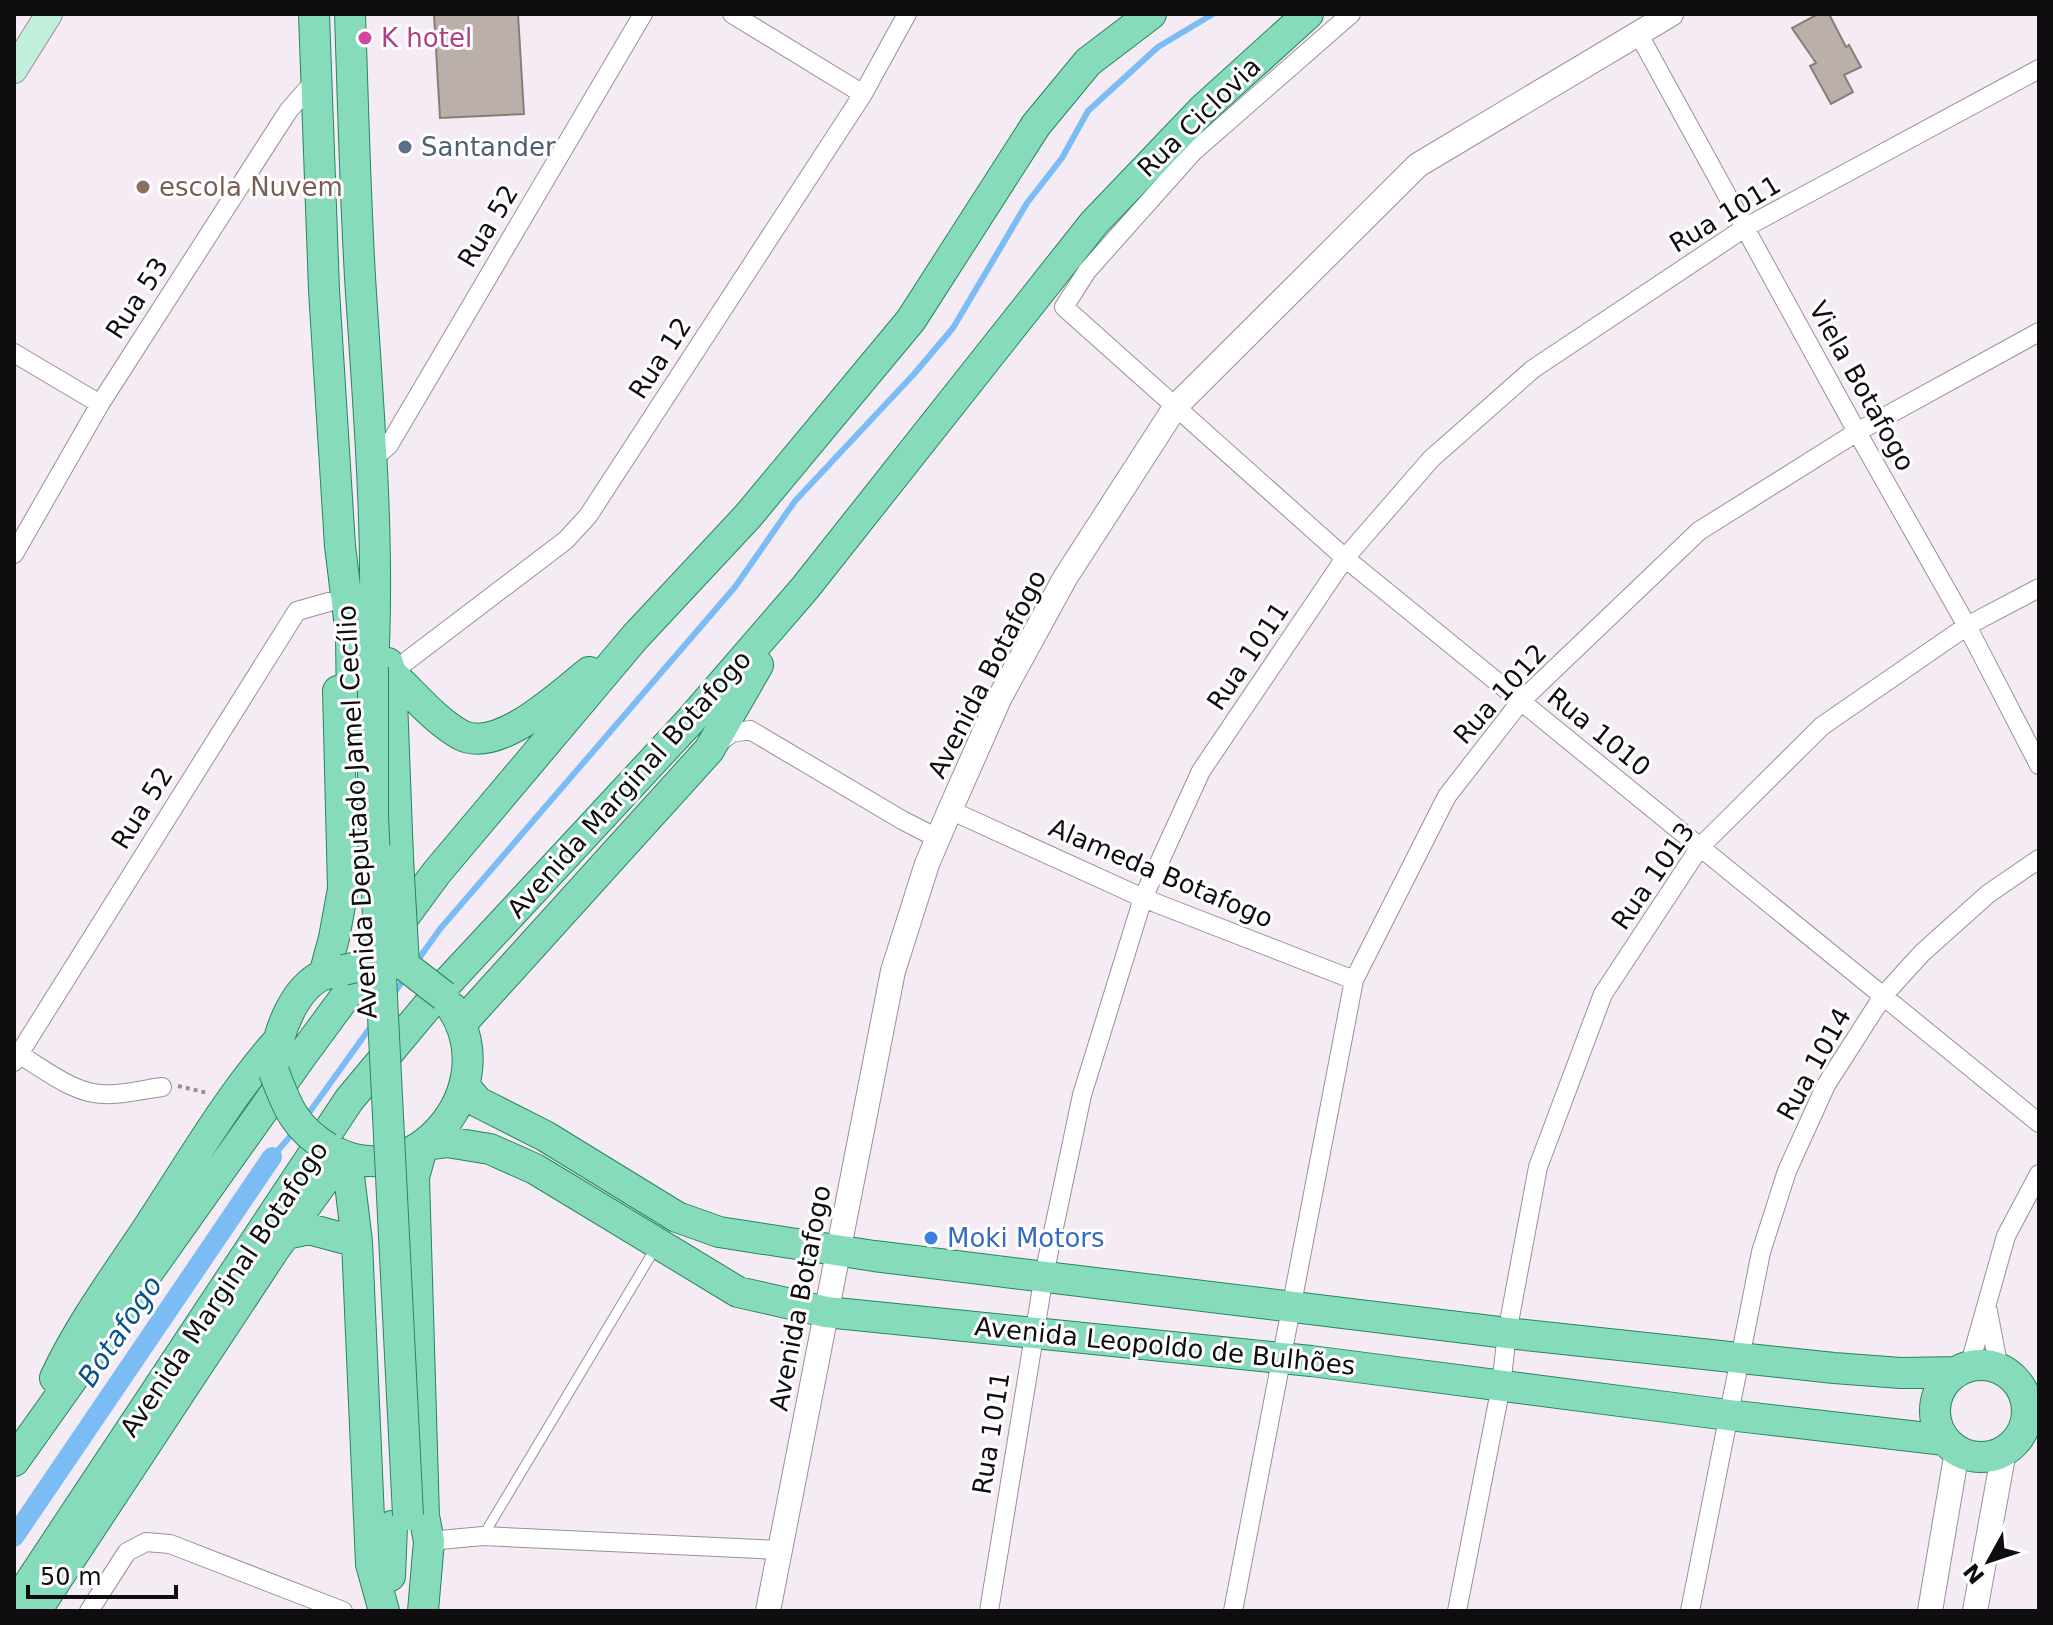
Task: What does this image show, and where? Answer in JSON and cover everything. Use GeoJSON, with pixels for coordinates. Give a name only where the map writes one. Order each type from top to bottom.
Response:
{"type":"FeatureCollection","features":[{"type":"Feature","properties":{"kind":"main road"},"geometry":{"type":"LineString","coordinates":[[14,70],[49,14]]}},
{"type":"Feature","properties":{"kind":"main road","name":"Avenida Deputado Jamel Cecílio"},"geometry":{"type":"LineString","coordinates":[[314,14],[324,290],[340,546],[351,635],[352,715],[400,1521],[423,1610]]}},
{"type":"Feature","properties":{"kind":"main road","name":"Avenida Deputado Jamel Cecílio"},"geometry":{"type":"LineString","coordinates":[[350,14],[357,223],[372,460],[376,618],[382,670],[373,817],[400,1521],[386,1611]]}},
{"type":"Feature","properties":{"kind":"main road"},"geometry":{"type":"LineString","coordinates":[[18,1455],[303,1054],[437,872],[635,637],[748,516],[911,320],[1036,125],[1088,62],[1151,14]]}},
{"type":"Feature","properties":{"kind":"main road","name":"Avenida Marginal Botafogo"},"geometry":{"type":"LineString","coordinates":[[14,1606],[349,1100],[445,985],[690,721],[805,588],[1094,223],[1203,109],[1308,14]]}},
{"type":"Feature","properties":{"kind":"main road"},"geometry":{"type":"LineString","coordinates":[[334,972],[334,938],[343,889],[337,690],[329,602],[340,546]]}},
{"type":"Feature","properties":{"kind":"main road"},"geometry":{"type":"LineString","coordinates":[[462,1023],[709,750],[805,588]]}},
{"type":"Feature","properties":{"kind":"main road"},"geometry":{"type":"LineString","coordinates":[[382,670],[442,722],[464,736],[486,739],[517,727],[635,637]]}},
{"type":"Feature","properties":{"kind":"main road"},"geometry":{"type":"LineString","coordinates":[[382,670],[404,965]]}},
{"type":"Feature","properties":{"kind":"main road"},"geometry":{"type":"LineString","coordinates":[[385,960],[404,965],[444,996],[462,1023],[468,1051],[466,1088],[450,1118],[423,1145],[381,1163],[337,1154],[309,1137],[288,1109],[275,1058],[293,1005],[312,983],[334,972],[385,960]]}},
{"type":"Feature","properties":{"kind":"main road"},"geometry":{"type":"LineString","coordinates":[[18,1455],[63,1360],[248,1075],[275,1058]]}},
{"type":"Feature","properties":{"kind":"main road","name":"Avenida Leopoldo de Bulhões"},"geometry":{"type":"LineString","coordinates":[[466,1088],[478,1102],[545,1136],[677,1217],[719,1232],[837,1251],[1742,1359],[1901,1373],[1963,1369]]}},
{"type":"Feature","properties":{"kind":"main road","name":"Avenida Leopoldo de Bulhões"},"geometry":{"type":"LineString","coordinates":[[423,1145],[447,1142],[490,1149],[535,1169],[738,1292],[826,1312],[1280,1358],[1951,1446]]}},
{"type":"Feature","properties":{"kind":"main road","name":"Avenida Deputado Jamel Cecílio"},"geometry":{"type":"LineString","coordinates":[[423,1145],[414,1177],[424,1516],[429,1541],[423,1610]]}},
{"type":"Feature","properties":{"kind":"main road"},"geometry":{"type":"LineString","coordinates":[[36,1611],[326,1178],[337,1154]]}},
{"type":"Feature","properties":{"kind":"main road"},"geometry":{"type":"LineString","coordinates":[[337,1154],[357,1242],[371,1564],[386,1611]]}},
{"type":"Feature","properties":{"kind":"main road"},"geometry":{"type":"LineString","coordinates":[[286,1234],[309,1229],[357,1242]]}},
{"type":"Feature","properties":{"kind":"main road"},"geometry":{"type":"LineString","coordinates":[[1984,1365],[2018,1379],[2026,1415],[2018,1448],[1981,1457],[1951,1446],[1937,1427],[1935,1411],[1937,1396],[1945,1382],[1963,1369],[1984,1365]]}},
{"type":"Feature","properties":{"kind":"street","name":"Rua 52"},"geometry":{"type":"LineString","coordinates":[[372,460],[389,445],[643,14]]}},
{"type":"Feature","properties":{"kind":"street"},"geometry":{"type":"LineString","coordinates":[[732,14],[863,94]]}},
{"type":"Feature","properties":{"kind":"street","name":"Rua 12"},"geometry":{"type":"LineString","coordinates":[[382,670],[566,540],[588,516],[863,94],[907,14]]}},
{"type":"Feature","properties":{"kind":"street","name":"Rua Ciclovia"},"geometry":{"type":"LineString","coordinates":[[1064,307],[1087,271],[1193,152],[1351,14]]}},
{"type":"Feature","properties":{"kind":"street","name":"Avenida Botafogo"},"geometry":{"type":"LineString","coordinates":[[768,1611],[893,971],[927,864],[950,810],[1000,697],[1065,578],[1176,406],[1418,165],[1671,14]]}},
{"type":"Feature","properties":{"kind":"street","name":"Viela Botafogo"},"geometry":{"type":"LineString","coordinates":[[1638,33],[1967,626],[2039,765]]}},
{"type":"Feature","properties":{"kind":"street","name":"Rua 1011"},"geometry":{"type":"LineString","coordinates":[[989,1611],[1044,1275],[1082,1095],[1143,898],[1201,771],[1345,558],[1431,459],[1533,369],[1746,227],[2039,69]]}},
{"type":"Feature","properties":{"kind":"street","name":"Rua 53"},"geometry":{"type":"LineString","coordinates":[[14,554],[100,404],[289,110],[317,78]]}},
{"type":"Feature","properties":{"kind":"street","name":"Rua 1010"},"geometry":{"type":"LineString","coordinates":[[1064,307],[1345,558],[2039,1123]]}},
{"type":"Feature","properties":{"kind":"street","name":"Rua 1012"},"geometry":{"type":"LineString","coordinates":[[1233,1611],[1354,980],[1447,796],[1521,701],[1699,531],[1857,432],[2039,332]]}},
{"type":"Feature","properties":{"kind":"street"},"geometry":{"type":"LineString","coordinates":[[14,353],[100,404]]}},
{"type":"Feature","properties":{"kind":"street","name":"Rua 1013"},"geometry":{"type":"LineString","coordinates":[[1457,1611],[1501,1386],[1507,1333],[1538,1167],[1603,994],[1700,847],[1822,726],[1967,626],[2039,588]]}},
{"type":"Feature","properties":{"kind":"street","name":"Rua 52"},"geometry":{"type":"LineString","coordinates":[[16,1059],[297,611],[329,602]]}},
{"type":"Feature","properties":{"kind":"street"},"geometry":{"type":"LineString","coordinates":[[709,750],[732,733],[750,730],[939,839]]}},
{"type":"Feature","properties":{"kind":"street","name":"Alameda Botafogo"},"geometry":{"type":"LineString","coordinates":[[950,810],[1143,898],[1354,980]]}},
{"type":"Feature","properties":{"kind":"street","name":"Rua 1014"},"geometry":{"type":"LineString","coordinates":[[1690,1611],[1761,1252],[1787,1171],[1826,1085],[1883,996],[1922,953],[1988,894],[2039,859]]}},
{"type":"Feature","properties":{"kind":"street"},"geometry":{"type":"LineString","coordinates":[[16,1059],[79,1089],[95,1093],[114,1094],[162,1087]]}},
{"type":"Feature","properties":{"kind":"street"},"geometry":{"type":"LineString","coordinates":[[1963,1369],[1987,1308],[2006,1236],[2039,1174]]}},
{"type":"Feature","properties":{"kind":"street"},"geometry":{"type":"LineString","coordinates":[[1987,1308],[2018,1379]]}},
{"type":"Feature","properties":{"kind":"street"},"geometry":{"type":"LineString","coordinates":[[1930,1611],[1951,1446]]}},
{"type":"Feature","properties":{"kind":"street"},"geometry":{"type":"LineString","coordinates":[[1975,1611],[2018,1448]]}},
{"type":"Feature","properties":{"kind":"street"},"geometry":{"type":"LineString","coordinates":[[429,1541],[483,1536],[780,1550]]}},
{"type":"Feature","properties":{"kind":"street"},"geometry":{"type":"LineString","coordinates":[[89,1611],[127,1552],[146,1542],[170,1544],[343,1611]]}},
{"type":"Feature","properties":{"kind":"lane"},"geometry":{"type":"LineString","coordinates":[[483,1536],[659,1243]]}},
{"type":"Feature","properties":{"kind":"path"},"geometry":{"type":"LineString","coordinates":[[162,1087],[184,1085],[210,1094]]}},
{"type":"Feature","properties":{"kind":"building"},"geometry":{"type":"Polygon","coordinates":[[[434,14],[518,14],[524,114],[440,118],[434,14]]]}},
{"type":"Feature","properties":{"kind":"building"},"geometry":{"type":"Polygon","coordinates":[[[1818,14],[1829,14],[1846,47],[1849,45],[1861,67],[1844,75],[1853,92],[1831,104],[1810,66],[1816,63],[1792,28],[1818,14]]]}},
{"type":"Feature","properties":{"kind":"waterway"},"geometry":{"type":"LineString","coordinates":[[415,964],[440,929],[735,587],[795,501],[953,328],[1027,203],[1062,158],[1088,111],[1158,47],[1213,14]]}},
{"type":"Feature","properties":{"kind":"waterway"},"geometry":{"type":"LineString","coordinates":[[392,996],[406,976]]}},
{"type":"Feature","properties":{"kind":"waterway"},"geometry":{"type":"LineString","coordinates":[[306,1117],[372,1025]]}},
{"type":"Feature","properties":{"kind":"waterway"},"geometry":{"type":"LineString","coordinates":[[272,1157],[294,1132]]}},
{"type":"Feature","properties":{"kind":"waterway","name":"Botafogo"},"geometry":{"type":"LineString","coordinates":[[14,1537],[272,1157]]}},
{"type":"Feature","properties":{"kind":"place","name":"K hotel"},"geometry":{"type":"Point","coordinates":[365,38]}},
{"type":"Feature","properties":{"kind":"place","name":"Santander"},"geometry":{"type":"Point","coordinates":[405,147]}},
{"type":"Feature","properties":{"kind":"place","name":"escola Nuvem"},"geometry":{"type":"Point","coordinates":[143,187]}},
{"type":"Feature","properties":{"kind":"place","name":"Moki Motors"},"geometry":{"type":"Point","coordinates":[931,1238]}}]}
